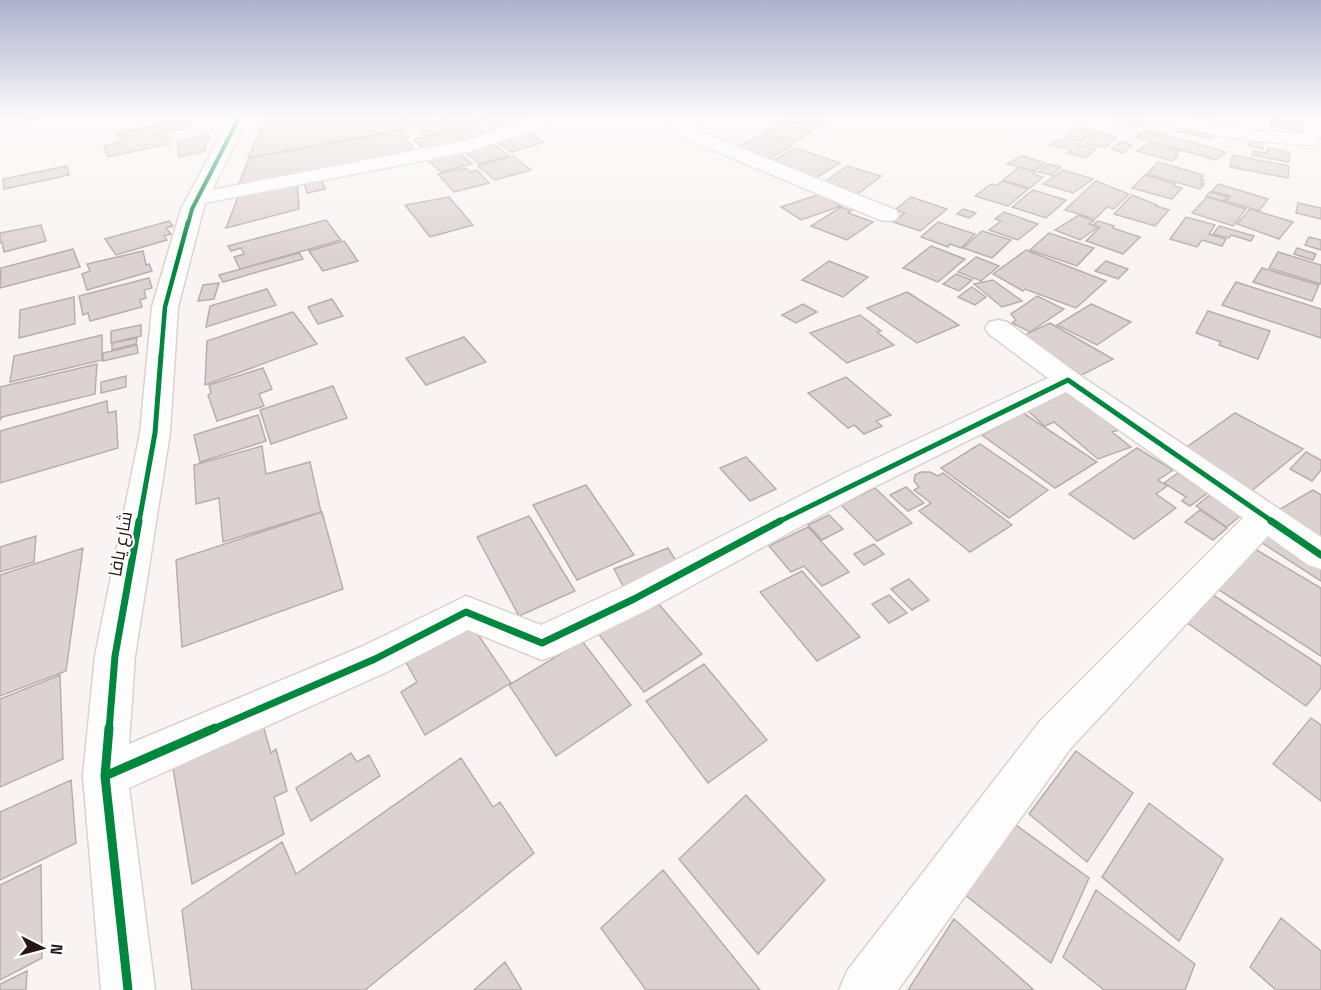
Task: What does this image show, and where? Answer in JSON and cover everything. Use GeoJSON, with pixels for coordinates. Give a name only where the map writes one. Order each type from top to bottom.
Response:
{"type":"FeatureCollection","features":[{"type":"Feature","properties":{"kind":"street","name":"شارع يافا"},"geometry":{"type":"LineString","coordinates":[[128,990],[105,776],[115,656],[155,433],[165,307],[197,199],[215,164]]}},
{"type":"Feature","properties":{"kind":"street"},"geometry":{"type":"LineString","coordinates":[[197,199],[364,164]]}},
{"type":"Feature","properties":{"kind":"street"},"geometry":{"type":"LineString","coordinates":[[764,164],[888,215]]}},
{"type":"Feature","properties":{"kind":"street"},"geometry":{"type":"LineString","coordinates":[[998,328],[1068,380],[1321,555]]}},
{"type":"Feature","properties":{"kind":"street"},"geometry":{"type":"LineString","coordinates":[[105,776],[375,659],[466,612],[542,643],[606,615],[675,576],[887,465],[1068,380]]}},
{"type":"Feature","properties":{"kind":"street"},"geometry":{"type":"LineString","coordinates":[[866,990],[1055,735],[1265,518]]}},
{"type":"Feature","properties":{"kind":"building"},"geometry":{"type":"Polygon","coordinates":[[[247,164],[354,164],[238,187],[247,164]]]}},
{"type":"Feature","properties":{"kind":"building"},"geometry":{"type":"Polygon","coordinates":[[[432,164],[471,164],[441,172],[432,164]]]}},
{"type":"Feature","properties":{"kind":"building"},"geometry":{"type":"Polygon","coordinates":[[[524,164],[531,170],[495,180],[478,166],[524,164]]]}},
{"type":"Feature","properties":{"kind":"building"},"geometry":{"type":"Polygon","coordinates":[[[784,164],[838,164],[816,178],[784,164]]]}},
{"type":"Feature","properties":{"kind":"building"},"geometry":{"type":"Polygon","coordinates":[[[1008,164],[1044,164],[1035,171],[1008,164]]]}},
{"type":"Feature","properties":{"kind":"building"},"geometry":{"type":"Polygon","coordinates":[[[1048,164],[1061,167],[1052,175],[1038,172],[1048,164]]]}},
{"type":"Feature","properties":{"kind":"building"},"geometry":{"type":"Polygon","coordinates":[[[1156,164],[1166,164],[1204,175],[1200,179],[1204,180],[1201,184],[1204,184],[1200,189],[1147,174],[1156,164]]]}},
{"type":"Feature","properties":{"kind":"building"},"geometry":{"type":"Polygon","coordinates":[[[1231,164],[1280,164],[1289,166],[1288,178],[1230,167],[1231,164]]]}},
{"type":"Feature","properties":{"kind":"building"},"geometry":{"type":"Polygon","coordinates":[[[67,166],[69,175],[4,189],[3,179],[67,166]]]}},
{"type":"Feature","properties":{"kind":"building"},"geometry":{"type":"Polygon","coordinates":[[[847,166],[881,176],[855,196],[841,191],[845,188],[825,182],[847,166]]]}},
{"type":"Feature","properties":{"kind":"building"},"geometry":{"type":"Polygon","coordinates":[[[1019,167],[1043,177],[1030,188],[1003,180],[1019,167]]]}},
{"type":"Feature","properties":{"kind":"building"},"geometry":{"type":"Polygon","coordinates":[[[466,168],[470,172],[477,170],[489,183],[454,192],[438,174],[466,168]]]}},
{"type":"Feature","properties":{"kind":"building"},"geometry":{"type":"Polygon","coordinates":[[[1063,170],[1093,179],[1073,193],[1043,184],[1063,170]]]}},
{"type":"Feature","properties":{"kind":"building"},"geometry":{"type":"Polygon","coordinates":[[[319,175],[325,189],[307,193],[303,178],[319,175]]]}},
{"type":"Feature","properties":{"kind":"building"},"geometry":{"type":"Polygon","coordinates":[[[1145,175],[1182,188],[1172,199],[1132,188],[1145,175]]]}},
{"type":"Feature","properties":{"kind":"building"},"geometry":{"type":"Polygon","coordinates":[[[297,179],[299,209],[226,228],[240,192],[297,179]]]}},
{"type":"Feature","properties":{"kind":"building"},"geometry":{"type":"Polygon","coordinates":[[[1002,181],[1028,189],[1008,206],[975,196],[991,184],[997,185],[1002,181]]]}},
{"type":"Feature","properties":{"kind":"building"},"geometry":{"type":"Polygon","coordinates":[[[1096,181],[1129,194],[1114,209],[1107,207],[1095,219],[1065,210],[1096,181]]]}},
{"type":"Feature","properties":{"kind":"building"},"geometry":{"type":"Polygon","coordinates":[[[1218,184],[1268,199],[1259,211],[1226,201],[1230,196],[1212,191],[1218,184]]]}},
{"type":"Feature","properties":{"kind":"building"},"geometry":{"type":"Polygon","coordinates":[[[1033,190],[1066,200],[1046,218],[1012,207],[1033,190]]]}},
{"type":"Feature","properties":{"kind":"building"},"geometry":{"type":"Polygon","coordinates":[[[1210,192],[1228,197],[1224,201],[1206,196],[1210,192]]]}},
{"type":"Feature","properties":{"kind":"building"},"geometry":{"type":"Polygon","coordinates":[[[820,194],[841,206],[801,220],[781,207],[820,194]]]}},
{"type":"Feature","properties":{"kind":"building"},"geometry":{"type":"Polygon","coordinates":[[[1132,195],[1169,210],[1155,226],[1114,214],[1132,195]]]}},
{"type":"Feature","properties":{"kind":"building"},"geometry":{"type":"Polygon","coordinates":[[[449,197],[473,225],[430,237],[405,205],[449,197]]]}},
{"type":"Feature","properties":{"kind":"building"},"geometry":{"type":"Polygon","coordinates":[[[911,197],[947,209],[920,231],[893,222],[905,213],[895,210],[911,197]]]}},
{"type":"Feature","properties":{"kind":"building"},"geometry":{"type":"Polygon","coordinates":[[[1207,197],[1246,209],[1233,226],[1192,213],[1207,197]]]}},
{"type":"Feature","properties":{"kind":"building"},"geometry":{"type":"Polygon","coordinates":[[[1298,203],[1321,208],[1321,219],[1296,213],[1298,203]]]}},
{"type":"Feature","properties":{"kind":"building"},"geometry":{"type":"Polygon","coordinates":[[[841,207],[851,211],[848,213],[873,222],[847,240],[811,226],[841,207]]]}},
{"type":"Feature","properties":{"kind":"building"},"geometry":{"type":"Polygon","coordinates":[[[963,209],[976,213],[969,218],[957,214],[963,209]]]}},
{"type":"Feature","properties":{"kind":"building"},"geometry":{"type":"Polygon","coordinates":[[[1250,209],[1293,222],[1279,239],[1237,224],[1250,209]]]}},
{"type":"Feature","properties":{"kind":"building"},"geometry":{"type":"Polygon","coordinates":[[[1004,212],[1038,224],[1018,240],[989,230],[1001,221],[995,219],[1004,212]]]}},
{"type":"Feature","properties":{"kind":"building"},"geometry":{"type":"Polygon","coordinates":[[[1079,215],[1094,221],[1089,224],[1098,227],[1080,240],[1055,230],[1079,215]]]}},
{"type":"Feature","properties":{"kind":"building"},"geometry":{"type":"Polygon","coordinates":[[[1186,217],[1215,225],[1209,234],[1226,239],[1222,246],[1202,240],[1197,247],[1170,239],[1186,217]]]}},
{"type":"Feature","properties":{"kind":"building"},"geometry":{"type":"Polygon","coordinates":[[[326,220],[341,240],[240,269],[234,257],[244,254],[241,248],[231,251],[228,246],[326,220]]]}},
{"type":"Feature","properties":{"kind":"building"},"geometry":{"type":"Polygon","coordinates":[[[169,221],[173,226],[166,228],[171,234],[164,236],[167,240],[116,255],[105,239],[169,221]]]}},
{"type":"Feature","properties":{"kind":"building"},"geometry":{"type":"Polygon","coordinates":[[[1098,221],[1140,237],[1123,254],[1086,241],[1100,227],[1093,225],[1098,221]]]}},
{"type":"Feature","properties":{"kind":"building"},"geometry":{"type":"Polygon","coordinates":[[[938,222],[975,234],[961,248],[950,244],[948,247],[921,237],[938,222]]]}},
{"type":"Feature","properties":{"kind":"building"},"geometry":{"type":"Polygon","coordinates":[[[41,225],[46,241],[4,252],[2,242],[0,243],[0,233],[41,225]]]}},
{"type":"Feature","properties":{"kind":"building"},"geometry":{"type":"Polygon","coordinates":[[[1219,226],[1254,236],[1251,241],[1231,235],[1229,238],[1213,234],[1219,226]]]}},
{"type":"Feature","properties":{"kind":"building"},"geometry":{"type":"Polygon","coordinates":[[[982,231],[1011,240],[992,258],[963,248],[982,231]]]}},
{"type":"Feature","properties":{"kind":"building"},"geometry":{"type":"Polygon","coordinates":[[[1049,233],[1094,248],[1077,266],[1030,250],[1049,233]]]}},
{"type":"Feature","properties":{"kind":"building"},"geometry":{"type":"Polygon","coordinates":[[[1309,237],[1321,240],[1321,250],[1305,245],[1309,237]]]}},
{"type":"Feature","properties":{"kind":"building"},"geometry":{"type":"Polygon","coordinates":[[[344,241],[358,261],[323,271],[309,251],[344,241]]]}},
{"type":"Feature","properties":{"kind":"building"},"geometry":{"type":"Polygon","coordinates":[[[931,246],[965,259],[938,282],[903,268],[931,246]]]}},
{"type":"Feature","properties":{"kind":"building"},"geometry":{"type":"Polygon","coordinates":[[[1297,248],[1316,254],[1313,260],[1294,254],[1297,248]]]}},
{"type":"Feature","properties":{"kind":"building"},"geometry":{"type":"Polygon","coordinates":[[[73,249],[80,267],[0,288],[1,268],[73,249]]]}},
{"type":"Feature","properties":{"kind":"building"},"geometry":{"type":"Polygon","coordinates":[[[1026,250],[1106,281],[1076,308],[1025,289],[1023,291],[993,274],[1026,250]]]}},
{"type":"Feature","properties":{"kind":"building"},"geometry":{"type":"Polygon","coordinates":[[[143,251],[146,265],[149,264],[152,271],[87,290],[82,274],[90,271],[87,264],[143,251]]]}},
{"type":"Feature","properties":{"kind":"building"},"geometry":{"type":"Polygon","coordinates":[[[1278,252],[1321,265],[1321,284],[1269,268],[1278,252]]]}},
{"type":"Feature","properties":{"kind":"building"},"geometry":{"type":"Polygon","coordinates":[[[299,253],[303,259],[223,282],[219,275],[299,253]]]}},
{"type":"Feature","properties":{"kind":"building"},"geometry":{"type":"Polygon","coordinates":[[[976,257],[999,266],[981,281],[958,272],[976,257]]]}},
{"type":"Feature","properties":{"kind":"building"},"geometry":{"type":"Polygon","coordinates":[[[829,261],[868,277],[843,297],[802,280],[829,261]]]}},
{"type":"Feature","properties":{"kind":"building"},"geometry":{"type":"Polygon","coordinates":[[[1106,261],[1128,269],[1118,279],[1095,271],[1106,261]]]}},
{"type":"Feature","properties":{"kind":"building"},"geometry":{"type":"Polygon","coordinates":[[[1262,268],[1319,285],[1312,301],[1253,282],[1262,268]]]}},
{"type":"Feature","properties":{"kind":"building"},"geometry":{"type":"Polygon","coordinates":[[[956,274],[972,280],[959,291],[943,284],[956,274]]]}},
{"type":"Feature","properties":{"kind":"building"},"geometry":{"type":"Polygon","coordinates":[[[149,278],[152,288],[144,290],[146,298],[140,300],[142,307],[90,321],[88,313],[83,315],[79,296],[149,278]]]}},
{"type":"Feature","properties":{"kind":"building"},"geometry":{"type":"Polygon","coordinates":[[[993,280],[1022,301],[1002,307],[974,284],[993,280]]]}},
{"type":"Feature","properties":{"kind":"building"},"geometry":{"type":"Polygon","coordinates":[[[1236,282],[1321,309],[1321,338],[1222,305],[1236,282]]]}},
{"type":"Feature","properties":{"kind":"building"},"geometry":{"type":"Polygon","coordinates":[[[219,283],[214,299],[198,301],[203,285],[219,283]]]}},
{"type":"Feature","properties":{"kind":"building"},"geometry":{"type":"Polygon","coordinates":[[[972,287],[986,297],[975,305],[958,297],[972,287]]]}},
{"type":"Feature","properties":{"kind":"building"},"geometry":{"type":"Polygon","coordinates":[[[267,289],[276,305],[206,327],[210,306],[267,289]]]}},
{"type":"Feature","properties":{"kind":"building"},"geometry":{"type":"Polygon","coordinates":[[[907,292],[959,325],[917,343],[867,308],[907,292]]]}},
{"type":"Feature","properties":{"kind":"building"},"geometry":{"type":"Polygon","coordinates":[[[1037,296],[1064,309],[1030,332],[1012,323],[1016,320],[1011,314],[1037,296]]]}},
{"type":"Feature","properties":{"kind":"building"},"geometry":{"type":"Polygon","coordinates":[[[74,297],[75,324],[19,338],[20,310],[74,297]]]}},
{"type":"Feature","properties":{"kind":"building"},"geometry":{"type":"Polygon","coordinates":[[[332,299],[343,316],[318,324],[308,307],[332,299]]]}},
{"type":"Feature","properties":{"kind":"building"},"geometry":{"type":"Polygon","coordinates":[[[803,304],[817,312],[796,323],[782,315],[803,304]]]}},
{"type":"Feature","properties":{"kind":"building"},"geometry":{"type":"Polygon","coordinates":[[[1091,304],[1131,322],[1097,345],[1057,325],[1091,304]]]}},
{"type":"Feature","properties":{"kind":"building"},"geometry":{"type":"Polygon","coordinates":[[[1208,311],[1270,331],[1258,359],[1219,345],[1221,342],[1196,333],[1208,311]]]}},
{"type":"Feature","properties":{"kind":"building"},"geometry":{"type":"Polygon","coordinates":[[[293,312],[317,344],[205,385],[207,341],[293,312]]]}},
{"type":"Feature","properties":{"kind":"building"},"geometry":{"type":"Polygon","coordinates":[[[860,315],[881,331],[877,332],[894,345],[847,363],[810,333],[860,315]]]}},
{"type":"Feature","properties":{"kind":"building"},"geometry":{"type":"Polygon","coordinates":[[[1050,323],[1113,359],[1080,376],[1018,338],[1050,323]]]}},
{"type":"Feature","properties":{"kind":"building"},"geometry":{"type":"Polygon","coordinates":[[[141,325],[141,336],[111,343],[111,331],[141,325]]]}},
{"type":"Feature","properties":{"kind":"building"},"geometry":{"type":"Polygon","coordinates":[[[102,335],[102,360],[10,382],[14,356],[102,335]]]}},
{"type":"Feature","properties":{"kind":"building"},"geometry":{"type":"Polygon","coordinates":[[[464,337],[486,362],[426,385],[406,358],[464,337]]]}},
{"type":"Feature","properties":{"kind":"building"},"geometry":{"type":"Polygon","coordinates":[[[137,338],[136,344],[112,350],[112,343],[137,338]]]}},
{"type":"Feature","properties":{"kind":"building"},"geometry":{"type":"Polygon","coordinates":[[[137,345],[138,353],[103,361],[103,353],[137,345]]]}},
{"type":"Feature","properties":{"kind":"building"},"geometry":{"type":"Polygon","coordinates":[[[97,364],[95,394],[2,417],[0,420],[0,387],[97,364]]]}},
{"type":"Feature","properties":{"kind":"building"},"geometry":{"type":"Polygon","coordinates":[[[263,368],[272,389],[259,394],[264,406],[217,421],[208,395],[211,393],[209,385],[263,368]]]}},
{"type":"Feature","properties":{"kind":"building"},"geometry":{"type":"Polygon","coordinates":[[[126,376],[126,387],[101,393],[101,382],[126,376]]]}},
{"type":"Feature","properties":{"kind":"building"},"geometry":{"type":"Polygon","coordinates":[[[846,377],[891,415],[876,421],[882,426],[864,434],[854,425],[848,428],[808,393],[846,377]]]}},
{"type":"Feature","properties":{"kind":"building"},"geometry":{"type":"Polygon","coordinates":[[[333,386],[347,418],[271,444],[260,410],[333,386]]]}},
{"type":"Feature","properties":{"kind":"building"},"geometry":{"type":"Polygon","coordinates":[[[1069,392],[1119,430],[1112,432],[1131,447],[1098,459],[1054,422],[1045,426],[1027,410],[1036,407],[1032,404],[1069,392]]]}},
{"type":"Feature","properties":{"kind":"building"},"geometry":{"type":"Polygon","coordinates":[[[107,401],[108,413],[116,411],[118,448],[0,483],[0,431],[107,401]]]}},
{"type":"Feature","properties":{"kind":"building"},"geometry":{"type":"Polygon","coordinates":[[[1023,413],[1097,462],[1055,488],[982,435],[1023,413]]]}},
{"type":"Feature","properties":{"kind":"building"},"geometry":{"type":"Polygon","coordinates":[[[1235,413],[1303,449],[1250,492],[1181,451],[1235,413]]]}},
{"type":"Feature","properties":{"kind":"building"},"geometry":{"type":"Polygon","coordinates":[[[258,415],[266,441],[200,462],[194,435],[258,415]]]}},
{"type":"Feature","properties":{"kind":"building"},"geometry":{"type":"Polygon","coordinates":[[[980,444],[1048,490],[1009,518],[941,468],[980,444]]]}},
{"type":"Feature","properties":{"kind":"building"},"geometry":{"type":"Polygon","coordinates":[[[262,446],[266,474],[310,462],[321,512],[223,542],[219,498],[196,504],[194,465],[262,446]]]}},
{"type":"Feature","properties":{"kind":"building"},"geometry":{"type":"Polygon","coordinates":[[[1137,448],[1173,470],[1158,480],[1167,486],[1156,494],[1176,508],[1134,539],[1069,494],[1137,448]]]}},
{"type":"Feature","properties":{"kind":"building"},"geometry":{"type":"Polygon","coordinates":[[[1306,452],[1321,460],[1321,470],[1312,481],[1290,469],[1306,452]]]}},
{"type":"Feature","properties":{"kind":"building"},"geometry":{"type":"Polygon","coordinates":[[[746,457],[776,489],[750,501],[720,468],[746,457]]]}},
{"type":"Feature","properties":{"kind":"building"},"geometry":{"type":"Polygon","coordinates":[[[930,472],[938,476],[943,473],[1012,525],[970,552],[919,511],[931,503],[914,490],[919,487],[914,481],[915,475],[930,472]]]}},
{"type":"Feature","properties":{"kind":"building"},"geometry":{"type":"Polygon","coordinates":[[[1178,473],[1209,492],[1190,506],[1182,501],[1186,497],[1164,483],[1178,473]]]}},
{"type":"Feature","properties":{"kind":"building"},"geometry":{"type":"Polygon","coordinates":[[[586,485],[634,555],[577,580],[533,505],[586,485]]]}},
{"type":"Feature","properties":{"kind":"building"},"geometry":{"type":"Polygon","coordinates":[[[906,487],[924,503],[908,511],[890,495],[906,487]]]}},
{"type":"Feature","properties":{"kind":"building"},"geometry":{"type":"Polygon","coordinates":[[[875,488],[912,523],[877,541],[841,505],[875,488]]]}},
{"type":"Feature","properties":{"kind":"building"},"geometry":{"type":"Polygon","coordinates":[[[1313,490],[1321,495],[1321,543],[1275,512],[1313,490]]]}},
{"type":"Feature","properties":{"kind":"building"},"geometry":{"type":"Polygon","coordinates":[[[1210,495],[1241,515],[1227,527],[1196,506],[1210,495]]]}},
{"type":"Feature","properties":{"kind":"building"},"geometry":{"type":"Polygon","coordinates":[[[1200,510],[1227,528],[1213,540],[1185,522],[1200,510]]]}},
{"type":"Feature","properties":{"kind":"building"},"geometry":{"type":"Polygon","coordinates":[[[322,512],[343,589],[182,647],[176,560],[322,512]]]}},
{"type":"Feature","properties":{"kind":"building"},"geometry":{"type":"Polygon","coordinates":[[[829,515],[843,529],[822,540],[808,525],[829,515]]]}},
{"type":"Feature","properties":{"kind":"building"},"geometry":{"type":"Polygon","coordinates":[[[529,516],[575,591],[519,616],[477,537],[529,516]]]}},
{"type":"Feature","properties":{"kind":"building"},"geometry":{"type":"Polygon","coordinates":[[[808,527],[849,572],[822,586],[804,566],[791,572],[769,546],[808,527]]]}},
{"type":"Feature","properties":{"kind":"building"},"geometry":{"type":"Polygon","coordinates":[[[1267,534],[1321,568],[1321,581],[1259,541],[1267,534]]]}},
{"type":"Feature","properties":{"kind":"building"},"geometry":{"type":"Polygon","coordinates":[[[36,536],[34,562],[0,572],[0,547],[36,536]]]}},
{"type":"Feature","properties":{"kind":"building"},"geometry":{"type":"Polygon","coordinates":[[[874,544],[884,554],[864,565],[854,554],[874,544]]]}},
{"type":"Feature","properties":{"kind":"building"},"geometry":{"type":"Polygon","coordinates":[[[1250,546],[1321,588],[1321,656],[1213,586],[1250,546]]]}},
{"type":"Feature","properties":{"kind":"building"},"geometry":{"type":"Polygon","coordinates":[[[83,548],[66,671],[0,696],[0,575],[83,548]]]}},
{"type":"Feature","properties":{"kind":"building"},"geometry":{"type":"Polygon","coordinates":[[[668,548],[679,566],[624,588],[614,569],[668,548]]]}},
{"type":"Feature","properties":{"kind":"building"},"geometry":{"type":"Polygon","coordinates":[[[802,571],[860,637],[817,661],[760,592],[802,571]]]}},
{"type":"Feature","properties":{"kind":"building"},"geometry":{"type":"Polygon","coordinates":[[[909,579],[929,600],[912,610],[891,589],[909,579]]]}},
{"type":"Feature","properties":{"kind":"building"},"geometry":{"type":"Polygon","coordinates":[[[649,593],[702,654],[644,692],[593,627],[649,593]]]}},
{"type":"Feature","properties":{"kind":"building"},"geometry":{"type":"Polygon","coordinates":[[[1210,593],[1321,666],[1321,688],[1306,706],[1183,620],[1210,593]]]}},
{"type":"Feature","properties":{"kind":"building"},"geometry":{"type":"Polygon","coordinates":[[[889,595],[907,613],[889,623],[872,604],[889,595]]]}},
{"type":"Feature","properties":{"kind":"building"},"geometry":{"type":"Polygon","coordinates":[[[468,620],[511,683],[425,735],[401,692],[417,682],[403,657],[468,620]]]}},
{"type":"Feature","properties":{"kind":"building"},"geometry":{"type":"Polygon","coordinates":[[[582,641],[631,705],[556,756],[509,685],[582,641]]]}},
{"type":"Feature","properties":{"kind":"building"},"geometry":{"type":"Polygon","coordinates":[[[704,664],[767,740],[708,783],[646,701],[704,664]]]}},
{"type":"Feature","properties":{"kind":"building"},"geometry":{"type":"Polygon","coordinates":[[[60,675],[63,759],[0,787],[0,699],[60,675]]]}},
{"type":"Feature","properties":{"kind":"building"},"geometry":{"type":"Polygon","coordinates":[[[1311,718],[1321,725],[1321,801],[1273,764],[1311,718]]]}},
{"type":"Feature","properties":{"kind":"building"},"geometry":{"type":"Polygon","coordinates":[[[263,725],[271,753],[276,749],[287,791],[274,797],[284,834],[192,884],[173,768],[263,725]]]}},
{"type":"Feature","properties":{"kind":"building"},"geometry":{"type":"Polygon","coordinates":[[[1076,751],[1133,793],[1087,862],[1029,814],[1076,751]]]}},
{"type":"Feature","properties":{"kind":"building"},"geometry":{"type":"Polygon","coordinates":[[[351,753],[357,762],[369,755],[380,776],[311,821],[296,788],[351,753]]]}},
{"type":"Feature","properties":{"kind":"building"},"geometry":{"type":"Polygon","coordinates":[[[461,758],[493,807],[500,802],[534,853],[365,990],[192,990],[182,910],[282,842],[296,874],[461,758]]]}},
{"type":"Feature","properties":{"kind":"building"},"geometry":{"type":"Polygon","coordinates":[[[71,780],[76,843],[0,880],[0,812],[71,780]]]}},
{"type":"Feature","properties":{"kind":"building"},"geometry":{"type":"Polygon","coordinates":[[[746,795],[825,880],[758,954],[679,859],[746,795]]]}},
{"type":"Feature","properties":{"kind":"building"},"geometry":{"type":"Polygon","coordinates":[[[1149,803],[1223,859],[1179,941],[1102,877],[1149,803]]]}},
{"type":"Feature","properties":{"kind":"building"},"geometry":{"type":"Polygon","coordinates":[[[1006,818],[1089,878],[1051,963],[964,894],[1006,818]]]}},
{"type":"Feature","properties":{"kind":"building"},"geometry":{"type":"Polygon","coordinates":[[[41,865],[42,958],[0,980],[0,885],[41,865]]]}},
{"type":"Feature","properties":{"kind":"building"},"geometry":{"type":"Polygon","coordinates":[[[663,870],[760,990],[646,990],[601,928],[663,870]]]}},
{"type":"Feature","properties":{"kind":"building"},"geometry":{"type":"Polygon","coordinates":[[[1096,890],[1195,964],[1185,990],[1104,990],[1063,957],[1096,890]]]}},
{"type":"Feature","properties":{"kind":"building"},"geometry":{"type":"Polygon","coordinates":[[[1281,918],[1321,951],[1321,990],[1276,990],[1250,967],[1281,918]]]}},
{"type":"Feature","properties":{"kind":"building"},"geometry":{"type":"Polygon","coordinates":[[[954,919],[1034,990],[908,990],[954,919]]]}},
{"type":"Feature","properties":{"kind":"building"},"geometry":{"type":"Polygon","coordinates":[[[505,962],[522,990],[474,990],[505,962]]]}},
{"type":"Feature","properties":{"kind":"building"},"geometry":{"type":"Polygon","coordinates":[[[27,971],[26,990],[0,990],[0,984],[27,971]]]}},
{"type":"Feature","properties":{"kind":"cycle path"},"geometry":{"type":"LineString","coordinates":[[128,990],[105,776],[115,656],[155,433],[165,307],[192,209],[215,164]]}},
{"type":"Feature","properties":{"kind":"cycle path"},"geometry":{"type":"LineString","coordinates":[[105,776],[375,659],[466,612],[542,643],[634,599],[785,518],[1068,380],[1321,555]]}}]}
